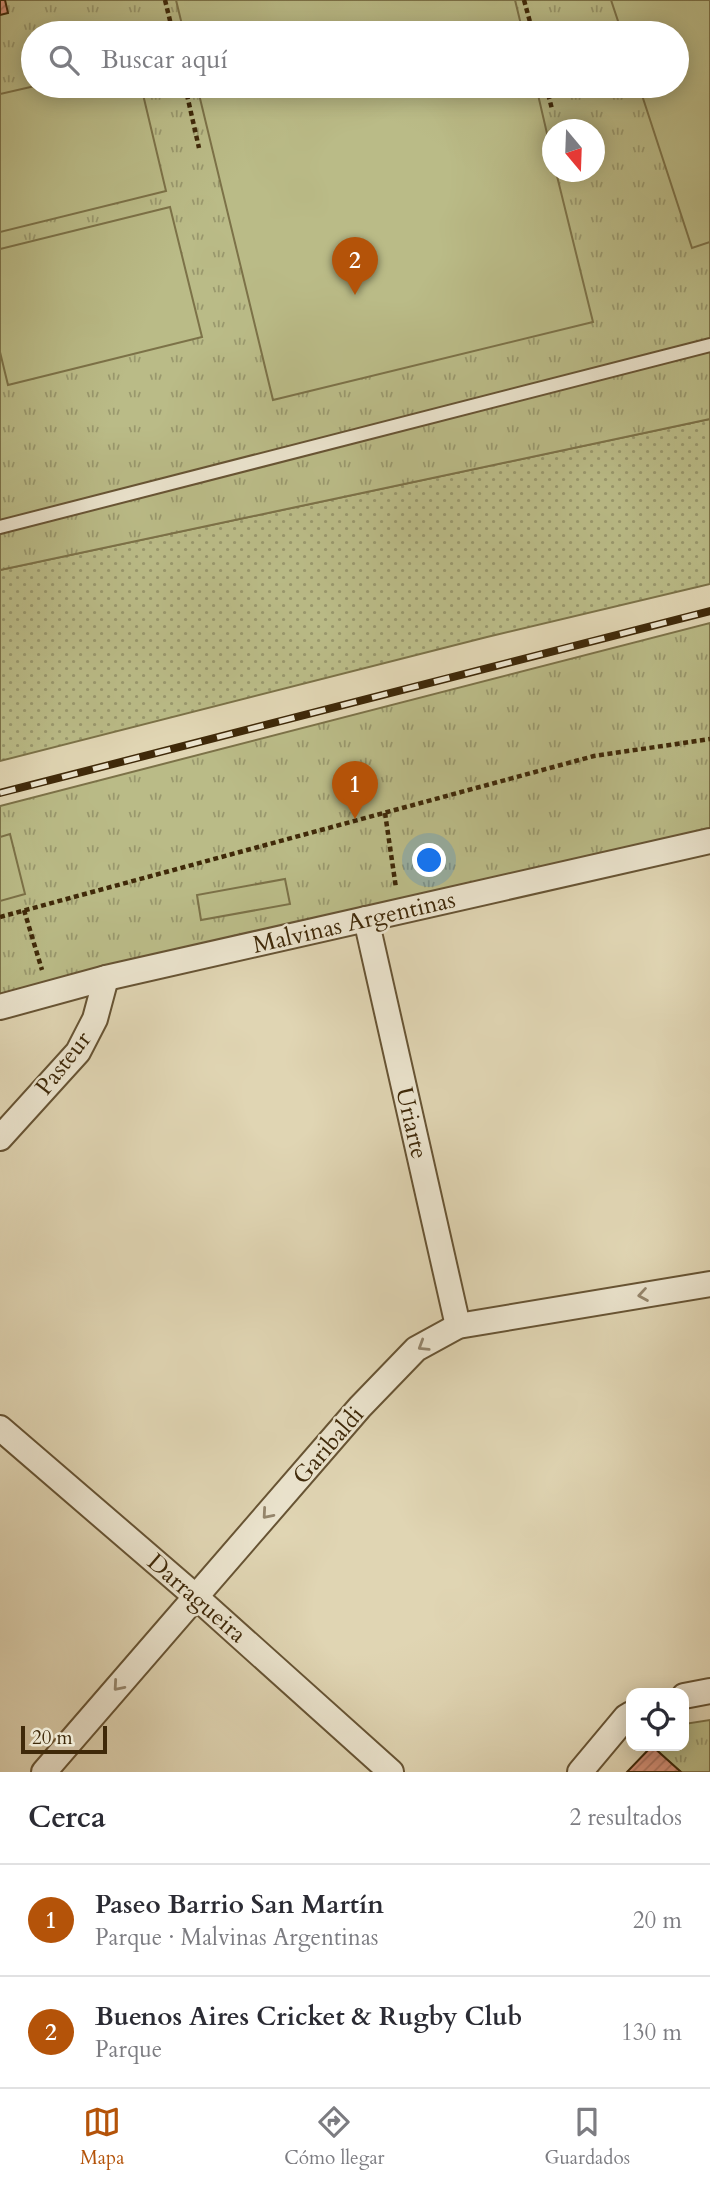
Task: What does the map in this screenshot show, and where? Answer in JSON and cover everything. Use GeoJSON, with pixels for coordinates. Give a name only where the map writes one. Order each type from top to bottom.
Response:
{"type":"FeatureCollection","features":[{"type":"Feature","properties":{"kind":"street","name":"Malvinas Argentinas"},"geometry":{"type":"LineString","coordinates":[[0,1007],[106,978],[710,841]]}},
{"type":"Feature","properties":{"kind":"street","name":"Uriarte"},"geometry":{"type":"LineString","coordinates":[[366,919],[458,1326]]}},
{"type":"Feature","properties":{"kind":"street","name":"Pasteur"},"geometry":{"type":"LineString","coordinates":[[0,1138],[78,1052],[95,1019],[106,978]]}},
{"type":"Feature","properties":{"kind":"street","name":"Garibaldi"},"geometry":{"type":"LineString","coordinates":[[44,1772],[370,1397],[416,1349],[458,1326],[710,1284]]}},
{"type":"Feature","properties":{"kind":"street","name":"Darragueira"},"geometry":{"type":"LineString","coordinates":[[0,1428],[195,1596],[391,1772]]}},
{"type":"Feature","properties":{"kind":"street"},"geometry":{"type":"LineString","coordinates":[[689,1695],[710,1691]]}},
{"type":"Feature","properties":{"kind":"street"},"geometry":{"type":"LineString","coordinates":[[580,1772],[626,1717]]}},
{"type":"Feature","properties":{"kind":"lane"},"geometry":{"type":"LineString","coordinates":[[0,527],[710,345]]}},
{"type":"Feature","properties":{"kind":"path"},"geometry":{"type":"LineString","coordinates":[[165,0],[170,21]]}},
{"type":"Feature","properties":{"kind":"path"},"geometry":{"type":"LineString","coordinates":[[524,0],[530,21]]}},
{"type":"Feature","properties":{"kind":"path"},"geometry":{"type":"LineString","coordinates":[[188,98],[200,148]]}},
{"type":"Feature","properties":{"kind":"path"},"geometry":{"type":"LineString","coordinates":[[549,98],[552,108]]}},
{"type":"Feature","properties":{"kind":"path"},"geometry":{"type":"LineString","coordinates":[[0,917],[594,756],[710,739]]}},
{"type":"Feature","properties":{"kind":"path"},"geometry":{"type":"LineString","coordinates":[[385,813],[396,889]]}},
{"type":"Feature","properties":{"kind":"path"},"geometry":{"type":"LineString","coordinates":[[24,910],[49,994]]}},
{"type":"Feature","properties":{"kind":"green space"},"geometry":{"type":"Polygon","coordinates":[[[0,0],[710,0],[710,419],[0,570],[0,0]]]}},
{"type":"Feature","properties":{"kind":"green space"},"geometry":{"type":"Polygon","coordinates":[[[176,0],[515,0],[520,21],[181,21],[176,0]]]}},
{"type":"Feature","properties":{"kind":"green space"},"geometry":{"type":"Polygon","coordinates":[[[611,0],[710,0],[710,242],[692,248],[643,98],[689,98],[689,21],[618,21],[611,0]]]}},
{"type":"Feature","properties":{"kind":"green space"},"geometry":{"type":"Polygon","coordinates":[[[21,89],[21,98],[144,98],[166,191],[0,232],[0,94],[21,89]]]}},
{"type":"Feature","properties":{"kind":"green space"},"geometry":{"type":"Polygon","coordinates":[[[200,98],[539,98],[544,119],[542,182],[558,182],[593,322],[273,400],[200,98]]]}},
{"type":"Feature","properties":{"kind":"green space"},"geometry":{"type":"Polygon","coordinates":[[[170,207],[202,337],[8,385],[0,352],[0,249],[170,207]]]}},
{"type":"Feature","properties":{"kind":"green space"},"geometry":{"type":"Polygon","coordinates":[[[710,419],[710,584],[487,637],[0,761],[0,570],[710,419]]]}},
{"type":"Feature","properties":{"kind":"green space"},"geometry":{"type":"Polygon","coordinates":[[[710,623],[710,832],[0,1001],[0,806],[710,623]]]}},
{"type":"Feature","properties":{"kind":"green space"},"geometry":{"type":"Polygon","coordinates":[[[10,834],[25,894],[0,901],[0,837],[10,834]]]}},
{"type":"Feature","properties":{"kind":"green space"},"geometry":{"type":"Polygon","coordinates":[[[285,879],[290,904],[201,920],[197,895],[285,879]]]}},
{"type":"Feature","properties":{"kind":"green space"},"geometry":{"type":"Polygon","coordinates":[[[710,1720],[710,1772],[681,1772],[658,1751],[689,1751],[689,1723],[710,1720]]]}},
{"type":"Feature","properties":{"kind":"building"},"geometry":{"type":"Polygon","coordinates":[[[0,0],[5,0],[8,13],[0,15],[0,0]]]}},
{"type":"Feature","properties":{"kind":"building"},"geometry":{"type":"Polygon","coordinates":[[[647,1751],[658,1751],[681,1772],[627,1772],[647,1751]]]}},
{"type":"Feature","properties":{"kind":"railway"},"geometry":{"type":"LineString","coordinates":[[0,793],[710,611]]}},
{"type":"Feature","properties":{"kind":"place","name":"Buenos Aires Cricket & Rugby Club"},"geometry":{"type":"Point","coordinates":[355,295]}},
{"type":"Feature","properties":{"kind":"place","name":"Paseo Barrio San Martín"},"geometry":{"type":"Point","coordinates":[355,819]}}]}
